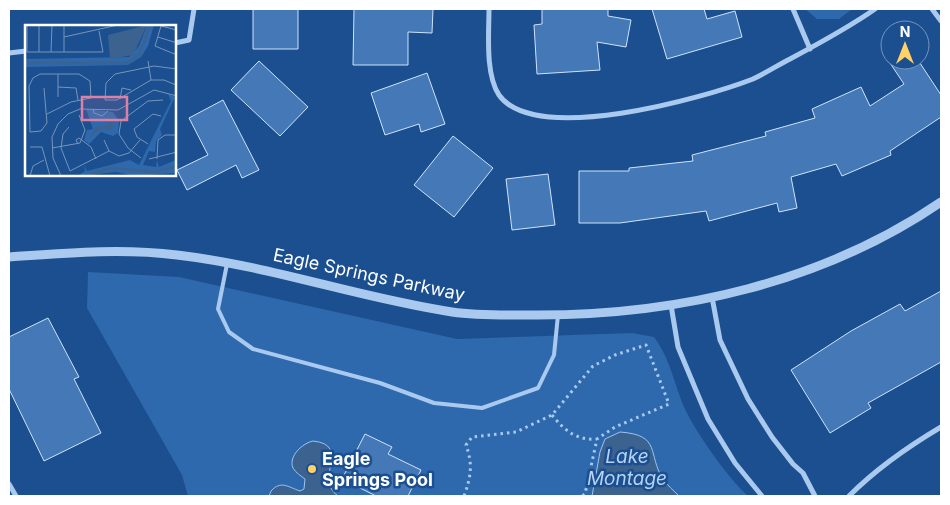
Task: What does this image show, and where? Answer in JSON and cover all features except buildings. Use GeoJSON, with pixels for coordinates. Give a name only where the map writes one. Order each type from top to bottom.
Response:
{"type":"FeatureCollection","features":[{"type":"Feature","properties":{"kind":"street"},"geometry":{"type":"LineString","coordinates":[[176,43],[189,40],[194,9]]}},
{"type":"Feature","properties":{"kind":"street"},"geometry":{"type":"LineString","coordinates":[[490,9],[490,66],[498,94],[514,109],[529,115],[554,119],[650,109],[754,78],[851,26],[875,9]]}},
{"type":"Feature","properties":{"kind":"street"},"geometry":{"type":"LineString","coordinates":[[793,9],[810,49]]}},
{"type":"Feature","properties":{"kind":"street"},"geometry":{"type":"LineString","coordinates":[[932,9],[941,21]]}},
{"type":"Feature","properties":{"kind":"street"},"geometry":{"type":"LineString","coordinates":[[9,53],[25,51]]}},
{"type":"Feature","properties":{"kind":"street","name":"Eagle Springs Parkway"},"geometry":{"type":"LineString","coordinates":[[9,257],[123,250],[228,262],[376,297],[453,312],[558,315],[606,313],[671,305],[712,297],[800,274],[860,250],[914,220],[941,202]]}},
{"type":"Feature","properties":{"kind":"street"},"geometry":{"type":"LineString","coordinates":[[712,297],[720,340],[748,399],[772,437],[793,464],[803,473],[815,496]]}},
{"type":"Feature","properties":{"kind":"street"},"geometry":{"type":"LineString","coordinates":[[671,305],[678,348],[708,419],[735,463],[762,496]]}},
{"type":"Feature","properties":{"kind":"street"},"geometry":{"type":"LineString","coordinates":[[849,496],[862,483],[918,440],[941,427]]}},
{"type":"Feature","properties":{"kind":"street"},"geometry":{"type":"LineString","coordinates":[[9,484],[16,496]]}},
{"type":"Feature","properties":{"kind":"lane"},"geometry":{"type":"LineString","coordinates":[[228,262],[218,309],[229,332],[253,349],[380,383],[434,403],[482,408],[538,388],[554,355],[558,315]]}},
{"type":"Feature","properties":{"kind":"path"},"geometry":{"type":"LineString","coordinates":[[464,496],[472,460],[466,445],[472,437],[516,432],[552,415],[594,366],[615,355],[646,345],[670,404],[651,414],[614,427],[598,439],[588,440],[565,431],[552,415]]}},
{"type":"Feature","properties":{"kind":"path"},"geometry":{"type":"LineString","coordinates":[[582,496],[585,494],[598,439]]}},
{"type":"Feature","properties":{"kind":"shaded area"},"geometry":{"type":"Polygon","coordinates":[[[805,9],[852,9],[839,19],[817,19],[805,9]]]}},
{"type":"Feature","properties":{"kind":"shaded area"},"geometry":{"type":"Polygon","coordinates":[[[88,272],[179,277],[457,339],[632,333],[654,337],[665,356],[683,405],[693,424],[724,469],[748,496],[188,496],[182,475],[87,308],[88,272]]]}},
{"type":"Feature","properties":{"kind":"water","name":"Lake Montage"},"geometry":{"type":"Polygon","coordinates":[[[620,432],[642,437],[648,442],[663,479],[679,496],[592,496],[600,452],[605,439],[620,432]]]}},
{"type":"Feature","properties":{"kind":"water","name":"Eagle Springs Pool"},"geometry":{"type":"Polygon","coordinates":[[[313,441],[324,444],[330,449],[329,481],[331,489],[338,496],[269,496],[271,491],[281,485],[300,491],[304,489],[305,479],[297,473],[292,463],[297,451],[305,444],[313,441]]]}},
{"type":"Feature","properties":{"kind":"place","name":"Eagle Springs Pool"},"geometry":{"type":"Point","coordinates":[312,469]}}]}
